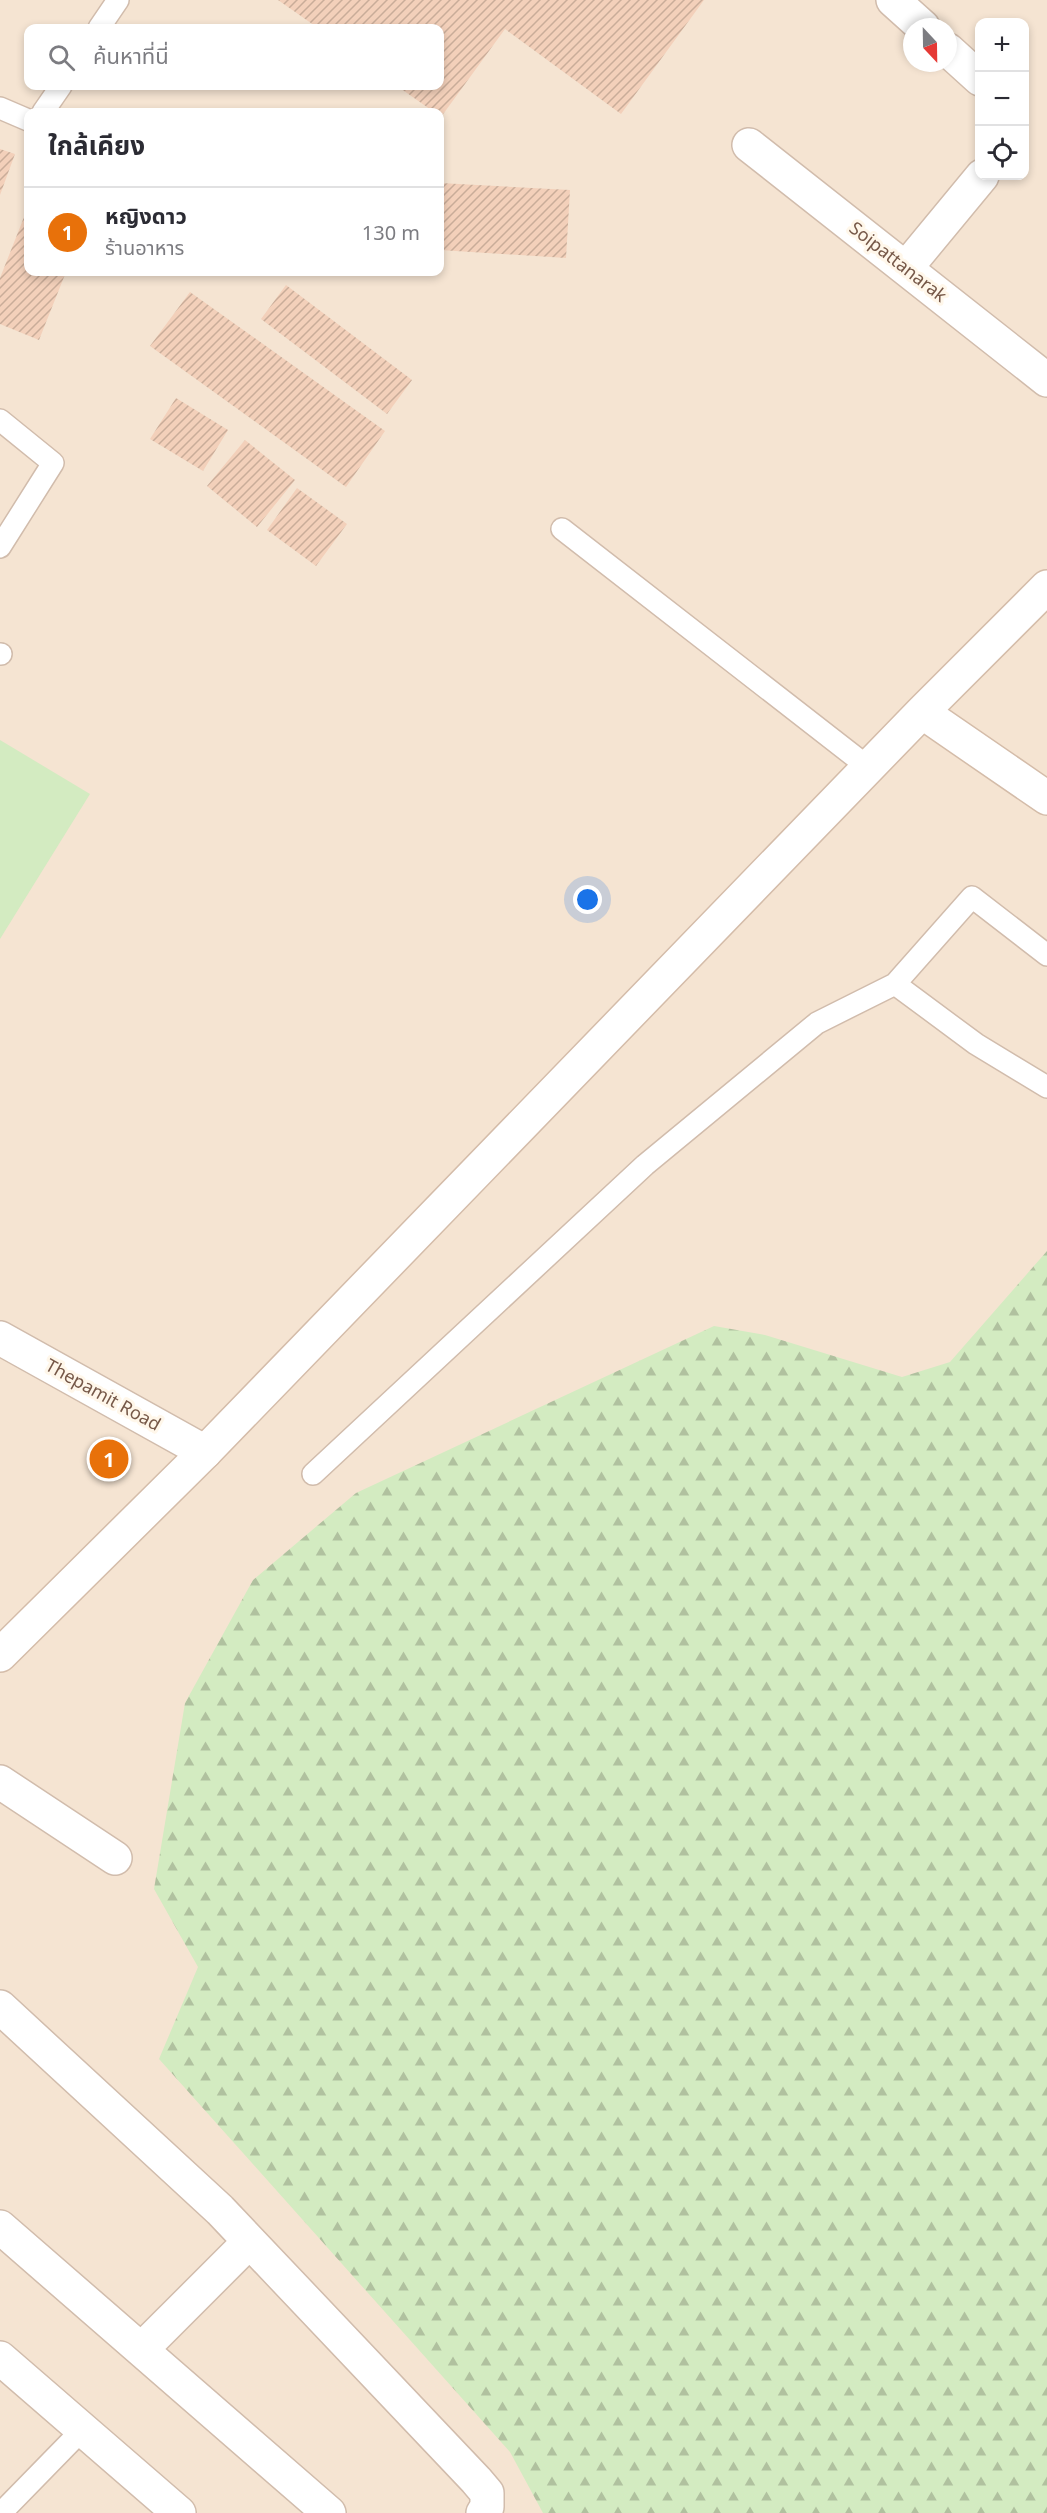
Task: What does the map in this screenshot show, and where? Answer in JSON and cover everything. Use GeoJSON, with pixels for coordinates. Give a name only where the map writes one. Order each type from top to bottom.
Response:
{"type":"FeatureCollection","features":[{"type":"Feature","properties":{"kind":"street"},"geometry":{"type":"LineString","coordinates":[[893,0],[913,18]]}},
{"type":"Feature","properties":{"kind":"street"},"geometry":{"type":"LineString","coordinates":[[957,58],[975,74]]}},
{"type":"Feature","properties":{"kind":"street","name":"Soipattanarak"},"geometry":{"type":"LineString","coordinates":[[749,145],[1047,380]]}},
{"type":"Feature","properties":{"kind":"street"},"geometry":{"type":"LineString","coordinates":[[906,268],[979,180]]}},
{"type":"Feature","properties":{"kind":"street"},"geometry":{"type":"LineString","coordinates":[[0,1655],[206,1452],[868,767],[1047,587]]}},
{"type":"Feature","properties":{"kind":"street"},"geometry":{"type":"LineString","coordinates":[[922,712],[1047,798]]}},
{"type":"Feature","properties":{"kind":"street","name":"Thepamit Road"},"geometry":{"type":"LineString","coordinates":[[0,1338],[206,1452]]}},
{"type":"Feature","properties":{"kind":"street"},"geometry":{"type":"LineString","coordinates":[[0,1782],[115,1858]]}},
{"type":"Feature","properties":{"kind":"street"},"geometry":{"type":"LineString","coordinates":[[0,2007],[220,2210],[476,2480],[487,2493],[488,2507],[483,2513]]}},
{"type":"Feature","properties":{"kind":"street"},"geometry":{"type":"LineString","coordinates":[[0,2227],[329,2513]]}},
{"type":"Feature","properties":{"kind":"street"},"geometry":{"type":"LineString","coordinates":[[142,2349],[249,2242]]}},
{"type":"Feature","properties":{"kind":"street"},"geometry":{"type":"LineString","coordinates":[[0,2358],[84,2428],[179,2513]]}},
{"type":"Feature","properties":{"kind":"lane"},"geometry":{"type":"LineString","coordinates":[[102,24],[118,0]]}},
{"type":"Feature","properties":{"kind":"lane"},"geometry":{"type":"LineString","coordinates":[[46,108],[58,90]]}},
{"type":"Feature","properties":{"kind":"lane"},"geometry":{"type":"LineString","coordinates":[[0,108],[24,118]]}},
{"type":"Feature","properties":{"kind":"lane"},"geometry":{"type":"LineString","coordinates":[[0,420],[53,463],[1,542]]}},
{"type":"Feature","properties":{"kind":"lane"},"geometry":{"type":"LineString","coordinates":[[562,529],[868,767]]}},
{"type":"Feature","properties":{"kind":"lane"},"geometry":{"type":"LineString","coordinates":[[313,1474],[645,1165],[817,1023],[895,984],[972,897],[1047,955]]}},
{"type":"Feature","properties":{"kind":"lane"},"geometry":{"type":"LineString","coordinates":[[895,984],[976,1044],[1047,1087]]}},
{"type":"Feature","properties":{"kind":"lane"},"geometry":{"type":"LineString","coordinates":[[1,2513],[84,2428]]}},
{"type":"Feature","properties":{"kind":"shaded area"},"geometry":{"type":"Polygon","coordinates":[[[0,0],[1047,0],[1047,2513],[0,2513],[0,0]]]}},
{"type":"Feature","properties":{"kind":"green space"},"geometry":{"type":"Polygon","coordinates":[[[0,740],[90,794],[0,939],[0,740]]]}},
{"type":"Feature","properties":{"kind":"green space"},"geometry":{"type":"Polygon","coordinates":[[[1047,1251],[1047,2513],[543,2513],[510,2452],[159,2059],[198,1967],[154,1889],[185,1703],[253,1580],[356,1493],[714,1326],[765,1335],[902,1377],[950,1362],[1047,1251]]]}},
{"type":"Feature","properties":{"kind":"building"},"geometry":{"type":"Polygon","coordinates":[[[278,0],[704,0],[621,114],[505,29],[444,113],[444,108],[428,108],[403,90],[444,90],[444,24],[312,24],[278,0]]]}},
{"type":"Feature","properties":{"kind":"building"},"geometry":{"type":"Polygon","coordinates":[[[0,149],[15,154],[0,195],[0,149]]]}},
{"type":"Feature","properties":{"kind":"building"},"geometry":{"type":"Polygon","coordinates":[[[444,183],[570,190],[566,258],[444,250],[444,183]]]}},
{"type":"Feature","properties":{"kind":"building"},"geometry":{"type":"Polygon","coordinates":[[[24,217],[24,276],[64,276],[39,340],[0,324],[0,278],[24,217]]]}},
{"type":"Feature","properties":{"kind":"building"},"geometry":{"type":"Polygon","coordinates":[[[286,285],[412,380],[387,414],[261,319],[286,285]]]}},
{"type":"Feature","properties":{"kind":"building"},"geometry":{"type":"Polygon","coordinates":[[[190,292],[385,431],[346,487],[150,346],[190,292]]]}},
{"type":"Feature","properties":{"kind":"building"},"geometry":{"type":"Polygon","coordinates":[[[176,398],[228,430],[203,471],[150,439],[176,398]]]}},
{"type":"Feature","properties":{"kind":"building"},"geometry":{"type":"Polygon","coordinates":[[[245,440],[295,480],[257,527],[207,486],[245,440]]]}},
{"type":"Feature","properties":{"kind":"building"},"geometry":{"type":"Polygon","coordinates":[[[297,488],[347,524],[316,566],[267,530],[297,488]]]}},
{"type":"Feature","properties":{"kind":"place","name":"หญิงดาว"},"geometry":{"type":"Point","coordinates":[109,1459]}}]}
